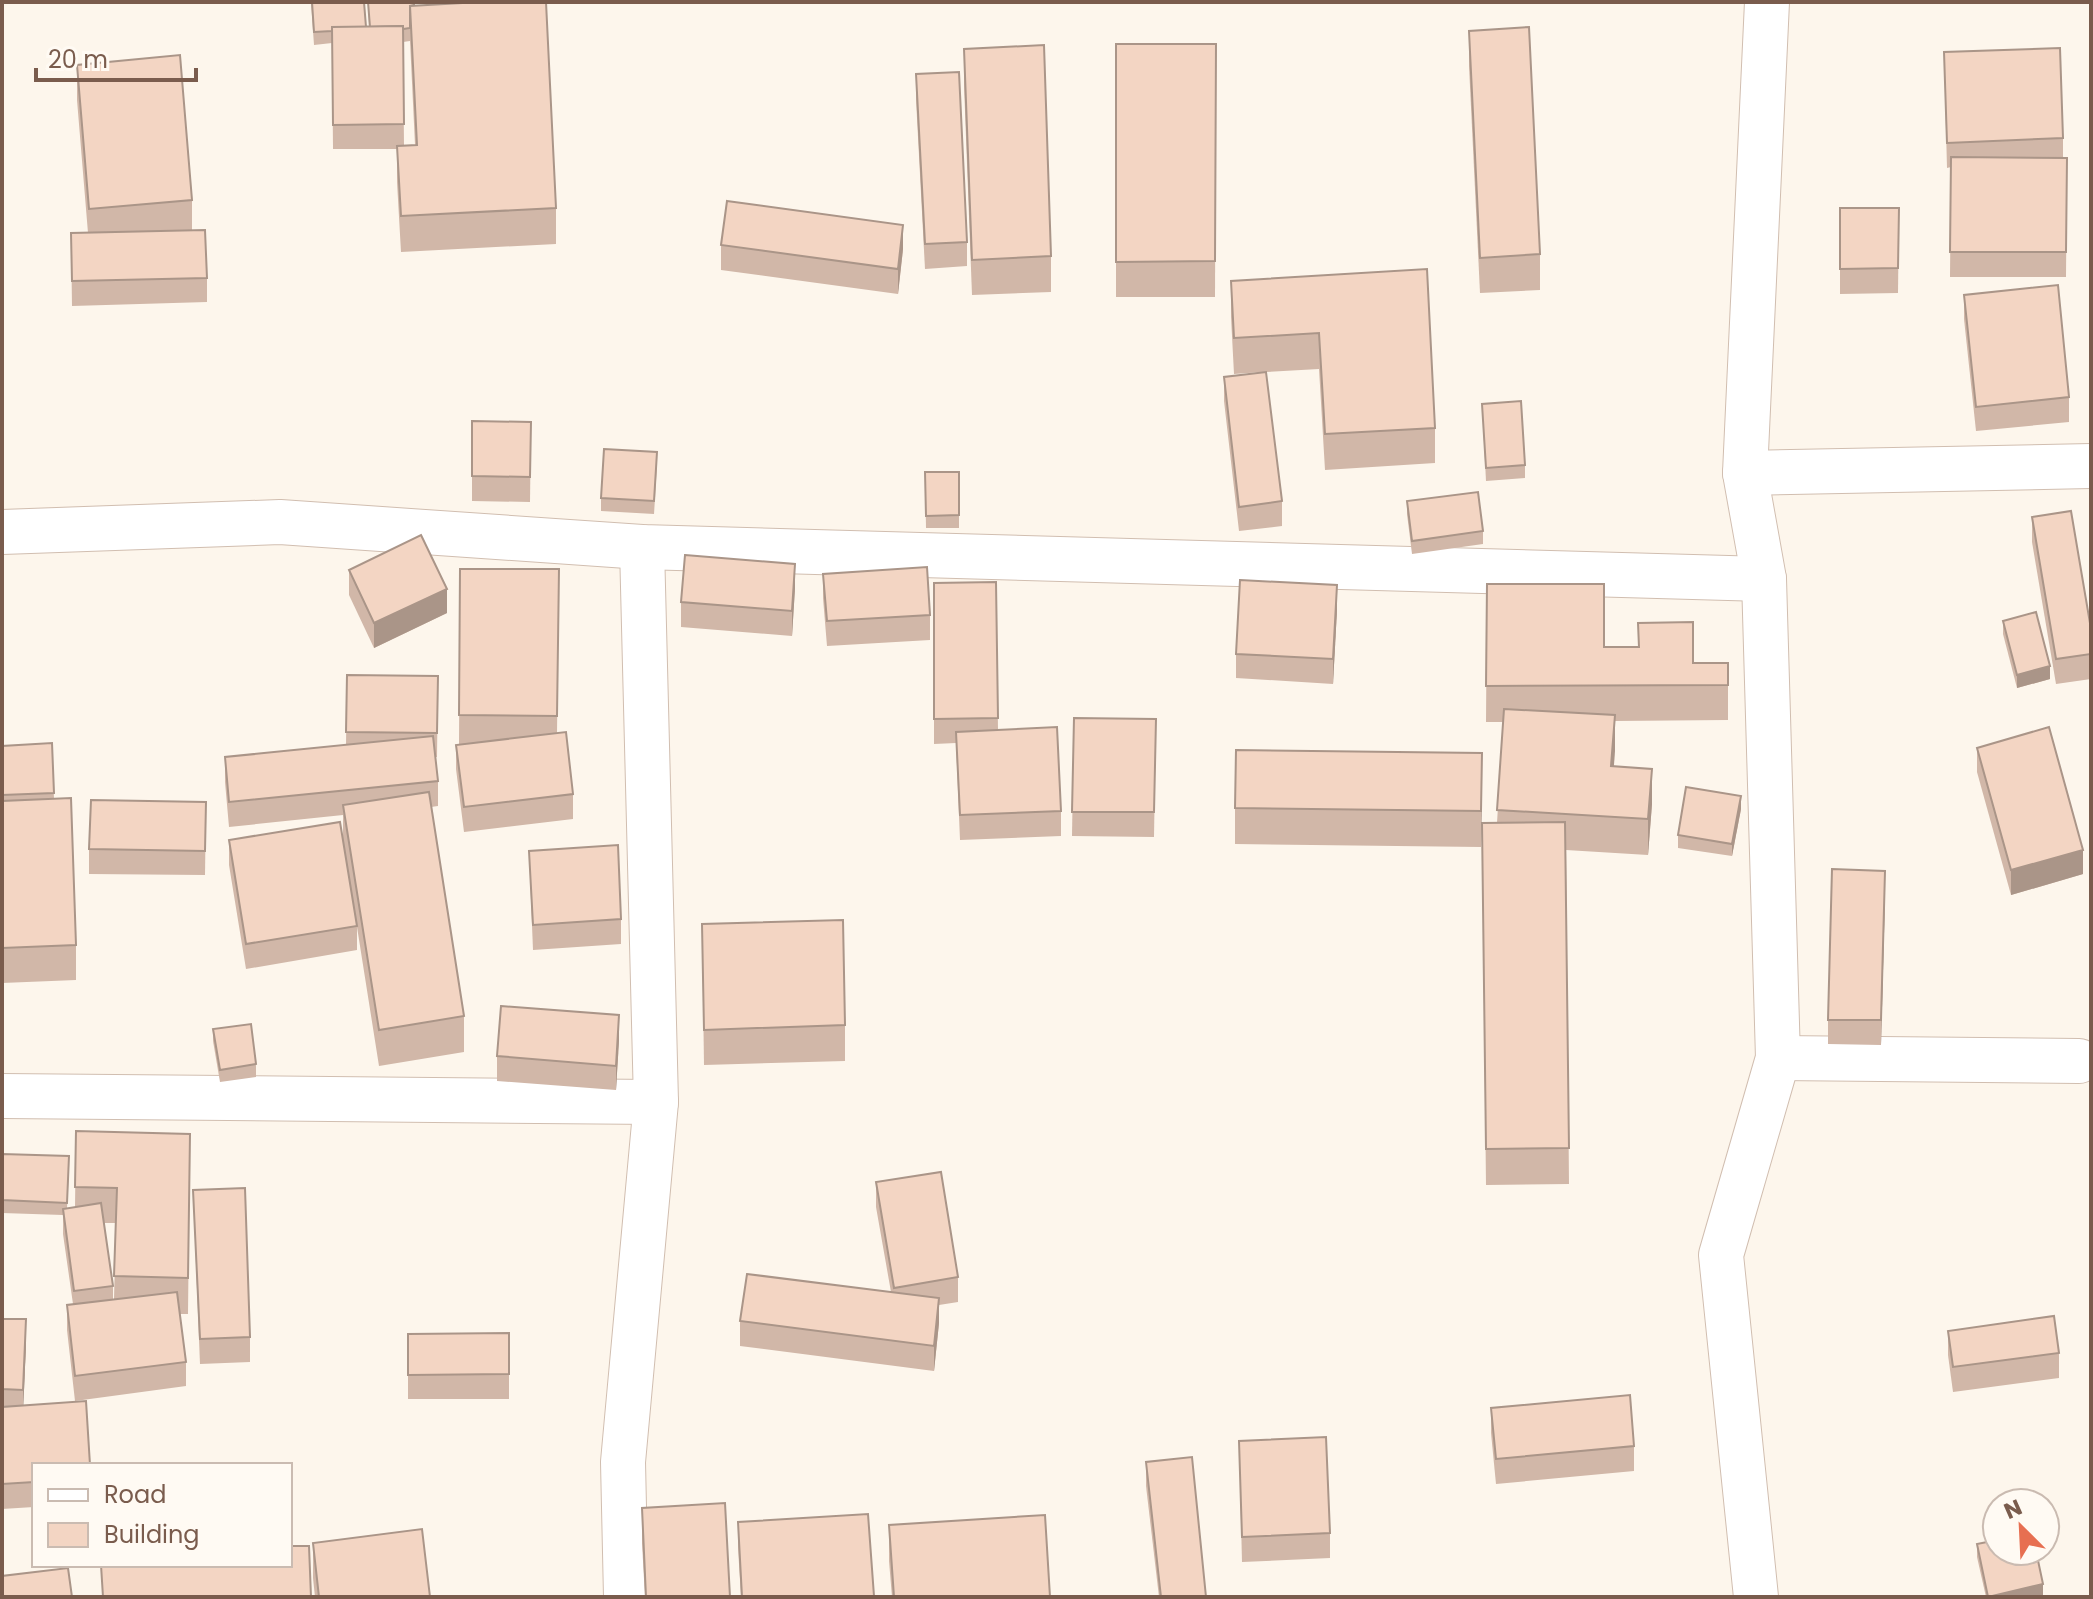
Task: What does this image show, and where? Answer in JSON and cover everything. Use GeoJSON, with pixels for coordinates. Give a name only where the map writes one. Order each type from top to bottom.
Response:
{"type":"FeatureCollection","features":[{"type":"Feature","properties":{"kind":"street"},"geometry":{"type":"LineString","coordinates":[[1756,1597],[1721,1255],[1778,1058],[1764,579],[1745,473],[1767,2]]}},
{"type":"Feature","properties":{"kind":"street"},"geometry":{"type":"LineString","coordinates":[[1745,473],[2091,466]]}},
{"type":"Feature","properties":{"kind":"street"},"geometry":{"type":"LineString","coordinates":[[2,532],[280,522],[642,547],[1764,579]]}},
{"type":"Feature","properties":{"kind":"street"},"geometry":{"type":"LineString","coordinates":[[626,1597],[623,1462],[656,1102],[642,547]]}},
{"type":"Feature","properties":{"kind":"street"},"geometry":{"type":"LineString","coordinates":[[1778,1058],[2079,1061]]}},
{"type":"Feature","properties":{"kind":"street"},"geometry":{"type":"LineString","coordinates":[[2,1096],[656,1102]]}},
{"type":"Feature","properties":{"kind":"building"},"geometry":{"type":"Polygon","coordinates":[[[312,2],[364,2],[366,27],[332,27],[332,31],[314,32],[312,2]]]}},
{"type":"Feature","properties":{"kind":"building"},"geometry":{"type":"Polygon","coordinates":[[[368,2],[414,2],[410,6],[410,28],[370,27],[368,2]]]}},
{"type":"Feature","properties":{"kind":"building"},"geometry":{"type":"Polygon","coordinates":[[[546,2],[556,208],[401,216],[397,146],[417,145],[410,6],[546,2]]]}},
{"type":"Feature","properties":{"kind":"building"},"geometry":{"type":"Polygon","coordinates":[[[403,26],[404,124],[333,125],[332,27],[403,26]]]}},
{"type":"Feature","properties":{"kind":"building"},"geometry":{"type":"Polygon","coordinates":[[[1529,27],[1540,254],[1480,258],[1469,31],[1529,27]]]}},
{"type":"Feature","properties":{"kind":"building"},"geometry":{"type":"Polygon","coordinates":[[[1116,44],[1216,44],[1215,261],[1116,262],[1116,44]]]}},
{"type":"Feature","properties":{"kind":"building"},"geometry":{"type":"Polygon","coordinates":[[[1044,45],[1051,256],[972,260],[964,49],[1044,45]]]}},
{"type":"Feature","properties":{"kind":"building"},"geometry":{"type":"Polygon","coordinates":[[[2060,48],[2063,138],[1947,143],[1944,52],[2060,48]]]}},
{"type":"Feature","properties":{"kind":"building"},"geometry":{"type":"Polygon","coordinates":[[[180,55],[192,200],[89,209],[77,65],[180,55]]]}},
{"type":"Feature","properties":{"kind":"building"},"geometry":{"type":"Polygon","coordinates":[[[959,72],[967,242],[925,244],[916,74],[959,72]]]}},
{"type":"Feature","properties":{"kind":"building"},"geometry":{"type":"Polygon","coordinates":[[[1951,157],[2067,158],[2066,252],[1950,252],[1951,157]]]}},
{"type":"Feature","properties":{"kind":"building"},"geometry":{"type":"Polygon","coordinates":[[[727,201],[903,225],[898,269],[721,245],[727,201]]]}},
{"type":"Feature","properties":{"kind":"building"},"geometry":{"type":"Polygon","coordinates":[[[1840,208],[1899,208],[1898,268],[1840,269],[1840,208]]]}},
{"type":"Feature","properties":{"kind":"building"},"geometry":{"type":"Polygon","coordinates":[[[205,230],[207,278],[72,281],[71,233],[205,230]]]}},
{"type":"Feature","properties":{"kind":"building"},"geometry":{"type":"Polygon","coordinates":[[[1427,269],[1435,428],[1325,434],[1319,333],[1234,338],[1231,281],[1427,269]]]}},
{"type":"Feature","properties":{"kind":"building"},"geometry":{"type":"Polygon","coordinates":[[[2058,285],[2069,397],[1976,407],[1964,295],[2058,285]]]}},
{"type":"Feature","properties":{"kind":"building"},"geometry":{"type":"Polygon","coordinates":[[[1266,372],[1282,501],[1239,507],[1224,377],[1266,372]]]}},
{"type":"Feature","properties":{"kind":"building"},"geometry":{"type":"Polygon","coordinates":[[[1521,401],[1525,465],[1486,468],[1482,404],[1521,401]]]}},
{"type":"Feature","properties":{"kind":"building"},"geometry":{"type":"Polygon","coordinates":[[[472,421],[531,422],[530,477],[472,476],[472,421]]]}},
{"type":"Feature","properties":{"kind":"building"},"geometry":{"type":"Polygon","coordinates":[[[604,449],[657,452],[654,501],[601,498],[604,449]]]}},
{"type":"Feature","properties":{"kind":"building"},"geometry":{"type":"Polygon","coordinates":[[[925,472],[959,472],[959,515],[926,516],[925,472]]]}},
{"type":"Feature","properties":{"kind":"building"},"geometry":{"type":"Polygon","coordinates":[[[1478,492],[1483,531],[1412,541],[1407,501],[1478,492]]]}},
{"type":"Feature","properties":{"kind":"building"},"geometry":{"type":"Polygon","coordinates":[[[2071,511],[2091,629],[2091,654],[2056,659],[2032,517],[2071,511]]]}},
{"type":"Feature","properties":{"kind":"building"},"geometry":{"type":"Polygon","coordinates":[[[421,535],[447,589],[374,623],[349,570],[421,535]]]}},
{"type":"Feature","properties":{"kind":"building"},"geometry":{"type":"Polygon","coordinates":[[[685,555],[795,564],[792,611],[681,602],[685,555]]]}},
{"type":"Feature","properties":{"kind":"building"},"geometry":{"type":"Polygon","coordinates":[[[927,567],[930,615],[827,621],[823,574],[927,567]]]}},
{"type":"Feature","properties":{"kind":"building"},"geometry":{"type":"Polygon","coordinates":[[[460,569],[559,569],[557,716],[459,715],[460,569]]]}},
{"type":"Feature","properties":{"kind":"building"},"geometry":{"type":"Polygon","coordinates":[[[1240,580],[1337,585],[1333,659],[1236,654],[1240,580]]]}},
{"type":"Feature","properties":{"kind":"building"},"geometry":{"type":"Polygon","coordinates":[[[996,582],[998,718],[934,719],[934,583],[996,582]]]}},
{"type":"Feature","properties":{"kind":"building"},"geometry":{"type":"Polygon","coordinates":[[[1487,584],[1604,584],[1604,647],[1639,647],[1638,623],[1693,622],[1693,663],[1728,663],[1728,685],[1486,686],[1487,584]]]}},
{"type":"Feature","properties":{"kind":"building"},"geometry":{"type":"Polygon","coordinates":[[[2036,612],[2050,666],[2017,675],[2003,621],[2036,612]]]}},
{"type":"Feature","properties":{"kind":"building"},"geometry":{"type":"Polygon","coordinates":[[[347,675],[438,676],[437,733],[346,732],[347,675]]]}},
{"type":"Feature","properties":{"kind":"building"},"geometry":{"type":"Polygon","coordinates":[[[1504,709],[1615,715],[1611,766],[1652,769],[1648,819],[1497,810],[1504,709]]]}},
{"type":"Feature","properties":{"kind":"building"},"geometry":{"type":"Polygon","coordinates":[[[1074,718],[1156,719],[1154,812],[1072,812],[1074,718]]]}},
{"type":"Feature","properties":{"kind":"building"},"geometry":{"type":"Polygon","coordinates":[[[1057,727],[1061,811],[960,815],[956,732],[1057,727]]]}},
{"type":"Feature","properties":{"kind":"building"},"geometry":{"type":"Polygon","coordinates":[[[2049,727],[2083,850],[2011,870],[1977,748],[2049,727]]]}},
{"type":"Feature","properties":{"kind":"building"},"geometry":{"type":"Polygon","coordinates":[[[566,732],[573,794],[464,807],[456,745],[566,732]]]}},
{"type":"Feature","properties":{"kind":"building"},"geometry":{"type":"Polygon","coordinates":[[[433,736],[438,781],[229,802],[225,757],[433,736]]]}},
{"type":"Feature","properties":{"kind":"building"},"geometry":{"type":"Polygon","coordinates":[[[52,743],[54,793],[2,795],[2,746],[52,743]]]}},
{"type":"Feature","properties":{"kind":"building"},"geometry":{"type":"Polygon","coordinates":[[[1236,750],[1482,753],[1481,811],[1235,808],[1236,750]]]}},
{"type":"Feature","properties":{"kind":"building"},"geometry":{"type":"Polygon","coordinates":[[[1686,787],[1741,796],[1732,844],[1678,835],[1686,787]]]}},
{"type":"Feature","properties":{"kind":"building"},"geometry":{"type":"Polygon","coordinates":[[[429,792],[464,1016],[379,1030],[343,805],[429,792]]]}},
{"type":"Feature","properties":{"kind":"building"},"geometry":{"type":"Polygon","coordinates":[[[71,798],[76,945],[2,948],[2,801],[71,798]]]}},
{"type":"Feature","properties":{"kind":"building"},"geometry":{"type":"Polygon","coordinates":[[[91,800],[206,802],[205,851],[89,849],[91,800]]]}},
{"type":"Feature","properties":{"kind":"building"},"geometry":{"type":"Polygon","coordinates":[[[340,822],[357,926],[246,944],[229,840],[340,822]]]}},
{"type":"Feature","properties":{"kind":"building"},"geometry":{"type":"Polygon","coordinates":[[[1565,822],[1569,1148],[1486,1149],[1482,823],[1565,822]]]}},
{"type":"Feature","properties":{"kind":"building"},"geometry":{"type":"Polygon","coordinates":[[[618,845],[621,919],[533,925],[529,851],[618,845]]]}},
{"type":"Feature","properties":{"kind":"building"},"geometry":{"type":"Polygon","coordinates":[[[1832,869],[1885,871],[1881,1020],[1828,1020],[1832,869]]]}},
{"type":"Feature","properties":{"kind":"building"},"geometry":{"type":"Polygon","coordinates":[[[843,920],[845,1025],[704,1030],[702,924],[843,920]]]}},
{"type":"Feature","properties":{"kind":"building"},"geometry":{"type":"Polygon","coordinates":[[[501,1006],[619,1015],[616,1066],[497,1056],[501,1006]]]}},
{"type":"Feature","properties":{"kind":"building"},"geometry":{"type":"Polygon","coordinates":[[[251,1024],[256,1064],[220,1070],[213,1029],[251,1024]]]}},
{"type":"Feature","properties":{"kind":"building"},"geometry":{"type":"Polygon","coordinates":[[[76,1131],[190,1134],[188,1278],[114,1276],[117,1188],[75,1187],[76,1131]]]}},
{"type":"Feature","properties":{"kind":"building"},"geometry":{"type":"Polygon","coordinates":[[[2,1154],[69,1156],[67,1203],[2,1200],[2,1154]]]}},
{"type":"Feature","properties":{"kind":"building"},"geometry":{"type":"Polygon","coordinates":[[[941,1172],[958,1277],[894,1288],[876,1182],[941,1172]]]}},
{"type":"Feature","properties":{"kind":"building"},"geometry":{"type":"Polygon","coordinates":[[[245,1188],[250,1337],[200,1339],[193,1190],[245,1188]]]}},
{"type":"Feature","properties":{"kind":"building"},"geometry":{"type":"Polygon","coordinates":[[[101,1203],[113,1286],[74,1291],[63,1209],[101,1203]]]}},
{"type":"Feature","properties":{"kind":"building"},"geometry":{"type":"Polygon","coordinates":[[[747,1274],[939,1298],[934,1346],[740,1321],[747,1274]]]}},
{"type":"Feature","properties":{"kind":"building"},"geometry":{"type":"Polygon","coordinates":[[[177,1292],[186,1362],[75,1376],[67,1305],[177,1292]]]}},
{"type":"Feature","properties":{"kind":"building"},"geometry":{"type":"Polygon","coordinates":[[[2054,1316],[2059,1353],[1953,1367],[1948,1331],[2054,1316]]]}},
{"type":"Feature","properties":{"kind":"building"},"geometry":{"type":"Polygon","coordinates":[[[2,1319],[26,1319],[23,1390],[2,1389],[2,1319]]]}},
{"type":"Feature","properties":{"kind":"building"},"geometry":{"type":"Polygon","coordinates":[[[509,1333],[509,1374],[408,1375],[408,1334],[509,1333]]]}},
{"type":"Feature","properties":{"kind":"building"},"geometry":{"type":"Polygon","coordinates":[[[1630,1395],[1634,1446],[1496,1459],[1491,1408],[1630,1395]]]}},
{"type":"Feature","properties":{"kind":"building"},"geometry":{"type":"Polygon","coordinates":[[[86,1401],[90,1463],[32,1463],[32,1482],[2,1484],[2,1407],[86,1401]]]}},
{"type":"Feature","properties":{"kind":"building"},"geometry":{"type":"Polygon","coordinates":[[[1326,1437],[1330,1533],[1242,1537],[1239,1441],[1326,1437]]]}},
{"type":"Feature","properties":{"kind":"building"},"geometry":{"type":"Polygon","coordinates":[[[1192,1457],[1206,1597],[1161,1597],[1146,1462],[1192,1457]]]}},
{"type":"Feature","properties":{"kind":"building"},"geometry":{"type":"Polygon","coordinates":[[[725,1503],[730,1597],[646,1597],[642,1508],[725,1503]]]}},
{"type":"Feature","properties":{"kind":"building"},"geometry":{"type":"Polygon","coordinates":[[[868,1514],[874,1596],[742,1597],[738,1522],[868,1514]]]}},
{"type":"Feature","properties":{"kind":"building"},"geometry":{"type":"Polygon","coordinates":[[[1045,1515],[1050,1597],[894,1597],[889,1525],[1045,1515]]]}},
{"type":"Feature","properties":{"kind":"building"},"geometry":{"type":"Polygon","coordinates":[[[422,1529],[430,1597],[319,1597],[313,1543],[422,1529]]]}},
{"type":"Feature","properties":{"kind":"building"},"geometry":{"type":"Polygon","coordinates":[[[1981,1543],[1981,1563],[1977,1544],[1981,1543]]]}},
{"type":"Feature","properties":{"kind":"building"},"geometry":{"type":"Polygon","coordinates":[[[292,1546],[309,1546],[311,1597],[103,1597],[101,1567],[292,1567],[292,1546]]]}},
{"type":"Feature","properties":{"kind":"building"},"geometry":{"type":"Polygon","coordinates":[[[1982,1567],[2039,1567],[2043,1584],[1988,1597],[1982,1567]]]}},
{"type":"Feature","properties":{"kind":"building"},"geometry":{"type":"Polygon","coordinates":[[[68,1568],[72,1597],[2,1597],[2,1576],[68,1568]]]}}]}
